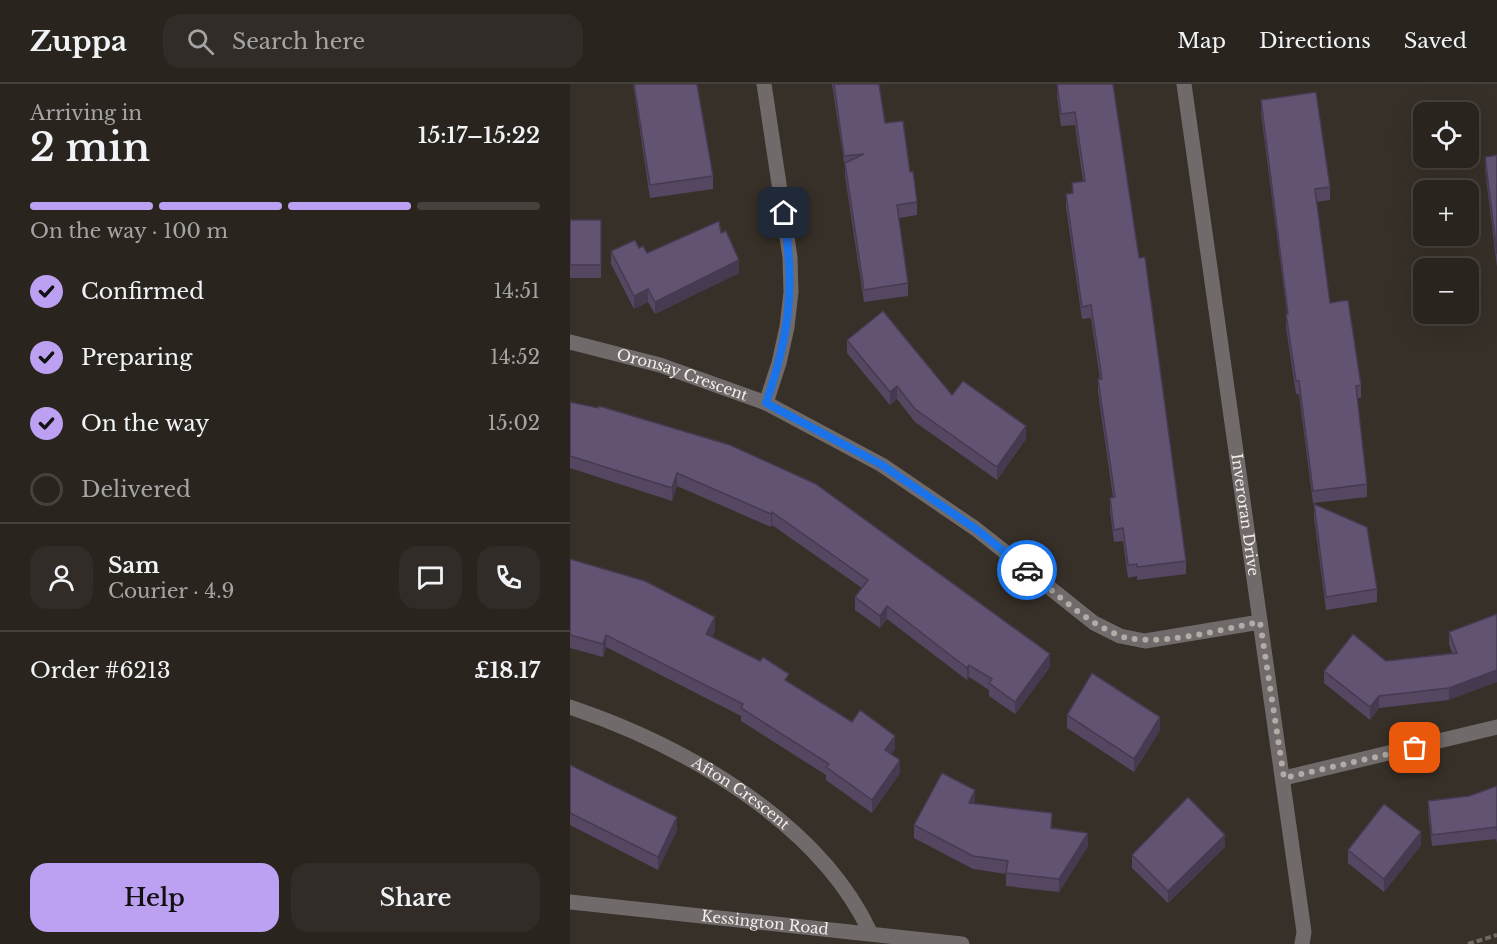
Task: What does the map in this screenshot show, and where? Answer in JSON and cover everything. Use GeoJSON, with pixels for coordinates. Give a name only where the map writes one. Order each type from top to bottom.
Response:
{"type":"FeatureCollection","features":[{"type":"Feature","properties":{"kind":"street"},"geometry":{"type":"LineString","coordinates":[[765,84],[790,257],[791,292],[782,354],[766,403]]}},
{"type":"Feature","properties":{"kind":"street","name":"Inveroran Drive"},"geometry":{"type":"LineString","coordinates":[[1184,84],[1284,778],[1304,932],[1302,944]]}},
{"type":"Feature","properties":{"kind":"street","name":"Oronsay Crescent"},"geometry":{"type":"LineString","coordinates":[[570,342],[660,365],[766,403],[882,465],[976,529],[1094,623],[1120,636],[1145,641],[1260,622]]}},
{"type":"Feature","properties":{"kind":"street","name":"Afton Crescent"},"geometry":{"type":"LineString","coordinates":[[570,707],[600,717],[664,747],[714,774],[765,810],[805,843],[832,872],[857,904],[870,932]]}},
{"type":"Feature","properties":{"kind":"street"},"geometry":{"type":"LineString","coordinates":[[1284,778],[1497,727]]}},
{"type":"Feature","properties":{"kind":"street","name":"Kessington Road"},"geometry":{"type":"LineString","coordinates":[[570,902],[870,932],[962,944]]}},
{"type":"Feature","properties":{"kind":"path"},"geometry":{"type":"LineString","coordinates":[[1468,944],[1497,935]]}},
{"type":"Feature","properties":{"kind":"building"},"geometry":{"type":"Polygon","coordinates":[[[634,84],[697,84],[713,176],[650,185],[634,84]]]}},
{"type":"Feature","properties":{"kind":"building"},"geometry":{"type":"Polygon","coordinates":[[[834,84],[879,84],[885,123],[903,121],[917,202],[897,205],[908,283],[864,290],[845,163],[864,154],[844,156],[834,84]]]}},
{"type":"Feature","properties":{"kind":"building"},"geometry":{"type":"Polygon","coordinates":[[[1057,84],[1113,84],[1139,258],[1145,257],[1186,561],[1137,567],[1137,564],[1128,565],[1123,528],[1114,530],[1110,498],[1115,497],[1098,379],[1102,379],[1091,305],[1082,307],[1066,194],[1073,193],[1072,183],[1085,181],[1075,112],[1061,114],[1057,84]]]}},
{"type":"Feature","properties":{"kind":"building"},"geometry":{"type":"Polygon","coordinates":[[[1316,92],[1330,187],[1315,189],[1330,303],[1348,300],[1361,385],[1356,386],[1367,484],[1313,491],[1299,381],[1296,381],[1286,314],[1288,314],[1261,100],[1316,92]]]}},
{"type":"Feature","properties":{"kind":"building"},"geometry":{"type":"Polygon","coordinates":[[[1497,155],[1497,254],[1485,157],[1497,155]]]}},
{"type":"Feature","properties":{"kind":"building"},"geometry":{"type":"Polygon","coordinates":[[[570,220],[601,220],[601,265],[570,265],[570,220]]]}},
{"type":"Feature","properties":{"kind":"building"},"geometry":{"type":"Polygon","coordinates":[[[719,221],[721,233],[726,231],[739,260],[655,302],[648,289],[634,296],[611,251],[635,240],[639,248],[643,246],[647,253],[719,221]]]}},
{"type":"Feature","properties":{"kind":"building"},"geometry":{"type":"Polygon","coordinates":[[[883,311],[952,395],[963,381],[1026,426],[997,467],[915,409],[897,386],[890,392],[847,340],[883,311]]]}},
{"type":"Feature","properties":{"kind":"building"},"geometry":{"type":"Polygon","coordinates":[[[570,402],[598,408],[599,406],[730,445],[816,484],[1050,654],[1015,702],[989,683],[992,679],[969,665],[967,668],[887,606],[880,616],[855,597],[868,580],[772,512],[771,514],[677,473],[672,488],[570,456],[570,402]]]}},
{"type":"Feature","properties":{"kind":"building"},"geometry":{"type":"Polygon","coordinates":[[[1314,504],[1367,527],[1377,589],[1326,597],[1314,504]]]}},
{"type":"Feature","properties":{"kind":"building"},"geometry":{"type":"Polygon","coordinates":[[[570,559],[645,581],[715,617],[706,634],[760,661],[763,657],[789,674],[785,680],[852,722],[860,710],[895,736],[885,750],[900,760],[872,800],[826,767],[829,764],[741,708],[743,704],[606,635],[603,644],[570,635],[570,559]]]}},
{"type":"Feature","properties":{"kind":"building"},"geometry":{"type":"Polygon","coordinates":[[[1497,614],[1497,670],[1449,688],[1379,696],[1370,707],[1324,671],[1353,634],[1386,661],[1457,653],[1449,632],[1497,614]]]}},
{"type":"Feature","properties":{"kind":"building"},"geometry":{"type":"Polygon","coordinates":[[[1092,673],[1160,717],[1134,759],[1067,715],[1092,673]]]}},
{"type":"Feature","properties":{"kind":"building"},"geometry":{"type":"Polygon","coordinates":[[[570,765],[677,817],[658,857],[570,813],[570,765]]]}},
{"type":"Feature","properties":{"kind":"building"},"geometry":{"type":"Polygon","coordinates":[[[942,773],[975,790],[969,803],[1052,813],[1051,828],[1088,833],[1059,879],[1006,873],[1008,861],[973,856],[914,825],[942,773]]]}},
{"type":"Feature","properties":{"kind":"building"},"geometry":{"type":"Polygon","coordinates":[[[1497,786],[1497,831],[1496,827],[1432,835],[1428,801],[1469,796],[1497,786]]]}},
{"type":"Feature","properties":{"kind":"building"},"geometry":{"type":"Polygon","coordinates":[[[1188,797],[1225,835],[1168,891],[1132,855],[1188,797]]]}},
{"type":"Feature","properties":{"kind":"building"},"geometry":{"type":"Polygon","coordinates":[[[1384,804],[1421,832],[1384,879],[1348,850],[1384,804]]]}},
{"type":"Feature","properties":{"kind":"way so far"},"geometry":{"type":"LineString","coordinates":[[1027,570],[1094,623],[1120,636],[1145,641],[1260,622],[1284,778],[1415,748]]}},
{"type":"Feature","properties":{"kind":"route"},"geometry":{"type":"LineString","coordinates":[[784,213],[790,257],[791,292],[787,327],[779,363],[766,403],[882,465],[976,529],[1027,570]]}}]}
